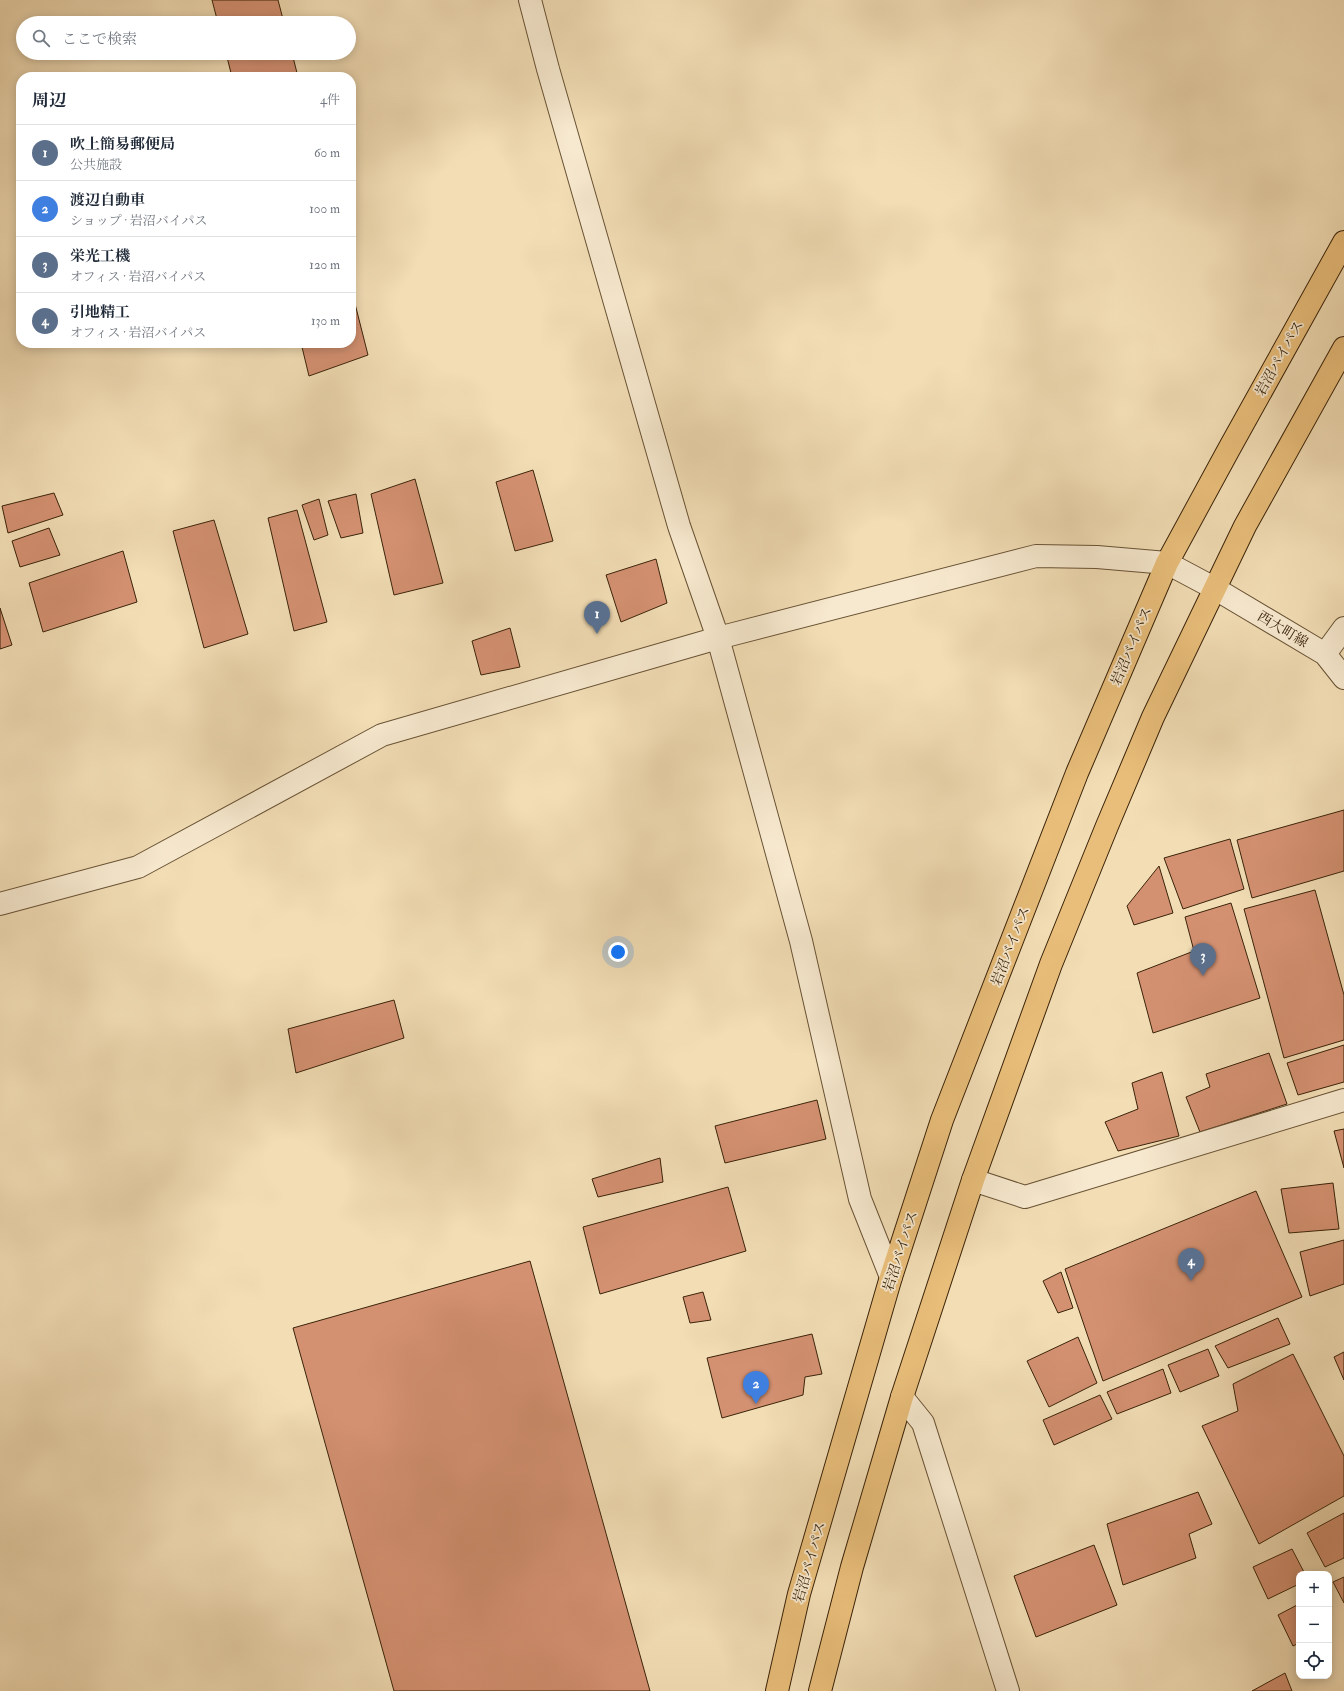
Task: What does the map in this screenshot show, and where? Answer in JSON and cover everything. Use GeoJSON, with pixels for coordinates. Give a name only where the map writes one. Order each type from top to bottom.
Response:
{"type":"FeatureCollection","features":[{"type":"Feature","properties":{"kind":"highway","name":"岩沼バイパス"},"geometry":{"type":"LineString","coordinates":[[777,1691],[799,1594],[891,1277],[942,1120],[1076,773],[1168,563],[1229,448],[1344,242]]}},
{"type":"Feature","properties":{"kind":"highway"},"geometry":{"type":"LineString","coordinates":[[820,1691],[852,1567],[902,1397],[973,1180],[1051,964],[1106,826],[1153,717],[1214,588],[1245,526],[1344,348]]}},
{"type":"Feature","properties":{"kind":"street"},"geometry":{"type":"LineString","coordinates":[[530,0],[548,68],[679,526],[718,638],[801,941],[860,1199],[891,1277]]}},
{"type":"Feature","properties":{"kind":"street"},"geometry":{"type":"LineString","coordinates":[[0,904],[138,867],[382,735],[718,638],[1036,556],[1097,557],[1168,563]]}},
{"type":"Feature","properties":{"kind":"street","name":"西大町線"},"geometry":{"type":"LineString","coordinates":[[1168,563],[1214,588],[1326,654],[1344,678]]}},
{"type":"Feature","properties":{"kind":"street"},"geometry":{"type":"LineString","coordinates":[[1326,654],[1344,628]]}},
{"type":"Feature","properties":{"kind":"street"},"geometry":{"type":"LineString","coordinates":[[973,1180],[1025,1197],[1344,1100]]}},
{"type":"Feature","properties":{"kind":"street"},"geometry":{"type":"LineString","coordinates":[[902,1397],[923,1423],[1008,1691]]}},
{"type":"Feature","properties":{"kind":"building"},"geometry":{"type":"Polygon","coordinates":[[[212,0],[278,0],[282,16],[216,16],[212,0]]]}},
{"type":"Feature","properties":{"kind":"building"},"geometry":{"type":"Polygon","coordinates":[[[228,60],[294,60],[297,72],[231,72],[228,60]]]}},
{"type":"Feature","properties":{"kind":"building"},"geometry":{"type":"Polygon","coordinates":[[[356,308],[368,355],[309,376],[302,348],[356,348],[356,308]]]}},
{"type":"Feature","properties":{"kind":"building"},"geometry":{"type":"Polygon","coordinates":[[[533,470],[553,541],[515,551],[496,482],[533,470]]]}},
{"type":"Feature","properties":{"kind":"building"},"geometry":{"type":"Polygon","coordinates":[[[415,479],[443,583],[394,595],[371,494],[415,479]]]}},
{"type":"Feature","properties":{"kind":"building"},"geometry":{"type":"Polygon","coordinates":[[[54,493],[63,515],[8,533],[2,506],[54,493]]]}},
{"type":"Feature","properties":{"kind":"building"},"geometry":{"type":"Polygon","coordinates":[[[356,494],[363,533],[341,538],[328,501],[356,494]]]}},
{"type":"Feature","properties":{"kind":"building"},"geometry":{"type":"Polygon","coordinates":[[[319,499],[328,535],[314,540],[302,505],[319,499]]]}},
{"type":"Feature","properties":{"kind":"building"},"geometry":{"type":"Polygon","coordinates":[[[297,510],[327,622],[294,631],[268,518],[297,510]]]}},
{"type":"Feature","properties":{"kind":"building"},"geometry":{"type":"Polygon","coordinates":[[[214,520],[248,634],[204,648],[173,531],[214,520]]]}},
{"type":"Feature","properties":{"kind":"building"},"geometry":{"type":"Polygon","coordinates":[[[49,528],[60,555],[20,567],[12,541],[49,528]]]}},
{"type":"Feature","properties":{"kind":"building"},"geometry":{"type":"Polygon","coordinates":[[[123,551],[137,602],[43,632],[29,583],[123,551]]]}},
{"type":"Feature","properties":{"kind":"building"},"geometry":{"type":"Polygon","coordinates":[[[656,559],[667,603],[621,622],[606,575],[656,559]]]}},
{"type":"Feature","properties":{"kind":"building"},"geometry":{"type":"Polygon","coordinates":[[[0,608],[12,645],[0,649],[0,608]]]}},
{"type":"Feature","properties":{"kind":"building"},"geometry":{"type":"Polygon","coordinates":[[[510,628],[520,667],[481,675],[472,641],[510,628]]]}},
{"type":"Feature","properties":{"kind":"building"},"geometry":{"type":"Polygon","coordinates":[[[1344,810],[1344,871],[1252,898],[1237,840],[1344,810]]]}},
{"type":"Feature","properties":{"kind":"building"},"geometry":{"type":"Polygon","coordinates":[[[1230,839],[1244,889],[1183,909],[1164,858],[1230,839]]]}},
{"type":"Feature","properties":{"kind":"building"},"geometry":{"type":"Polygon","coordinates":[[[1159,866],[1173,913],[1134,925],[1127,906],[1159,866]]]}},
{"type":"Feature","properties":{"kind":"building"},"geometry":{"type":"Polygon","coordinates":[[[1315,890],[1344,995],[1344,1040],[1284,1058],[1244,909],[1315,890]]]}},
{"type":"Feature","properties":{"kind":"building"},"geometry":{"type":"Polygon","coordinates":[[[1231,903],[1260,998],[1153,1033],[1137,973],[1194,951],[1185,917],[1231,903]]]}},
{"type":"Feature","properties":{"kind":"building"},"geometry":{"type":"Polygon","coordinates":[[[394,1000],[404,1038],[296,1073],[288,1029],[394,1000]]]}},
{"type":"Feature","properties":{"kind":"building"},"geometry":{"type":"Polygon","coordinates":[[[1344,1045],[1344,1082],[1298,1095],[1287,1063],[1344,1045]]]}},
{"type":"Feature","properties":{"kind":"building"},"geometry":{"type":"Polygon","coordinates":[[[1269,1053],[1287,1104],[1200,1132],[1186,1097],[1210,1087],[1206,1074],[1269,1053]]]}},
{"type":"Feature","properties":{"kind":"building"},"geometry":{"type":"Polygon","coordinates":[[[1162,1072],[1179,1136],[1118,1151],[1105,1122],[1138,1109],[1132,1083],[1162,1072]]]}},
{"type":"Feature","properties":{"kind":"building"},"geometry":{"type":"Polygon","coordinates":[[[817,1100],[826,1139],[725,1163],[715,1126],[817,1100]]]}},
{"type":"Feature","properties":{"kind":"building"},"geometry":{"type":"Polygon","coordinates":[[[1344,1129],[1344,1168],[1334,1131],[1344,1129]]]}},
{"type":"Feature","properties":{"kind":"building"},"geometry":{"type":"Polygon","coordinates":[[[660,1158],[663,1182],[598,1197],[592,1179],[660,1158]]]}},
{"type":"Feature","properties":{"kind":"building"},"geometry":{"type":"Polygon","coordinates":[[[1333,1183],[1339,1229],[1289,1233],[1281,1189],[1333,1183]]]}},
{"type":"Feature","properties":{"kind":"building"},"geometry":{"type":"Polygon","coordinates":[[[728,1187],[746,1251],[600,1294],[583,1227],[728,1187]]]}},
{"type":"Feature","properties":{"kind":"building"},"geometry":{"type":"Polygon","coordinates":[[[1256,1191],[1302,1297],[1103,1381],[1065,1269],[1256,1191]]]}},
{"type":"Feature","properties":{"kind":"building"},"geometry":{"type":"Polygon","coordinates":[[[1344,1240],[1344,1284],[1310,1296],[1300,1252],[1344,1240]]]}},
{"type":"Feature","properties":{"kind":"building"},"geometry":{"type":"Polygon","coordinates":[[[530,1261],[650,1691],[394,1691],[293,1328],[530,1261]]]}},
{"type":"Feature","properties":{"kind":"building"},"geometry":{"type":"Polygon","coordinates":[[[1061,1272],[1073,1308],[1058,1313],[1043,1281],[1061,1272]]]}},
{"type":"Feature","properties":{"kind":"building"},"geometry":{"type":"Polygon","coordinates":[[[703,1292],[711,1320],[690,1323],[683,1297],[703,1292]]]}},
{"type":"Feature","properties":{"kind":"building"},"geometry":{"type":"Polygon","coordinates":[[[1278,1318],[1290,1344],[1228,1368],[1215,1346],[1278,1318]]]}},
{"type":"Feature","properties":{"kind":"building"},"geometry":{"type":"Polygon","coordinates":[[[812,1334],[822,1374],[805,1377],[803,1395],[722,1418],[707,1358],[812,1334]]]}},
{"type":"Feature","properties":{"kind":"building"},"geometry":{"type":"Polygon","coordinates":[[[1078,1337],[1097,1383],[1049,1407],[1027,1361],[1078,1337]]]}},
{"type":"Feature","properties":{"kind":"building"},"geometry":{"type":"Polygon","coordinates":[[[1208,1349],[1219,1376],[1180,1392],[1168,1365],[1208,1349]]]}},
{"type":"Feature","properties":{"kind":"building"},"geometry":{"type":"Polygon","coordinates":[[[1344,1352],[1344,1380],[1334,1357],[1344,1352]]]}},
{"type":"Feature","properties":{"kind":"building"},"geometry":{"type":"Polygon","coordinates":[[[1293,1354],[1344,1456],[1344,1496],[1259,1544],[1202,1426],[1238,1411],[1233,1384],[1293,1354]]]}},
{"type":"Feature","properties":{"kind":"building"},"geometry":{"type":"Polygon","coordinates":[[[1163,1369],[1171,1393],[1117,1414],[1107,1392],[1163,1369]]]}},
{"type":"Feature","properties":{"kind":"building"},"geometry":{"type":"Polygon","coordinates":[[[1100,1395],[1112,1419],[1054,1445],[1043,1420],[1100,1395]]]}},
{"type":"Feature","properties":{"kind":"building"},"geometry":{"type":"Polygon","coordinates":[[[1198,1492],[1212,1524],[1189,1534],[1196,1558],[1123,1585],[1107,1524],[1198,1492]]]}},
{"type":"Feature","properties":{"kind":"building"},"geometry":{"type":"Polygon","coordinates":[[[1344,1513],[1344,1558],[1325,1567],[1307,1533],[1344,1513]]]}},
{"type":"Feature","properties":{"kind":"building"},"geometry":{"type":"Polygon","coordinates":[[[1094,1545],[1117,1605],[1036,1637],[1014,1576],[1094,1545]]]}},
{"type":"Feature","properties":{"kind":"building"},"geometry":{"type":"Polygon","coordinates":[[[1292,1549],[1303,1571],[1296,1571],[1296,1585],[1268,1599],[1253,1567],[1292,1549]]]}},
{"type":"Feature","properties":{"kind":"building"},"geometry":{"type":"Polygon","coordinates":[[[1344,1577],[1344,1603],[1333,1582],[1344,1577]]]}},
{"type":"Feature","properties":{"kind":"building"},"geometry":{"type":"Polygon","coordinates":[[[1296,1606],[1296,1644],[1293,1646],[1278,1615],[1296,1606]]]}},
{"type":"Feature","properties":{"kind":"building"},"geometry":{"type":"Polygon","coordinates":[[[1285,1673],[1292,1691],[1252,1691],[1285,1673]]]}},
{"type":"Feature","properties":{"kind":"place","name":"吹上簡易郵便局"},"geometry":{"type":"Point","coordinates":[597,634]}},
{"type":"Feature","properties":{"kind":"place","name":"栄光工機"},"geometry":{"type":"Point","coordinates":[1203,976]}},
{"type":"Feature","properties":{"kind":"place","name":"引地精工"},"geometry":{"type":"Point","coordinates":[1191,1281]}},
{"type":"Feature","properties":{"kind":"place","name":"渡辺自動車"},"geometry":{"type":"Point","coordinates":[756,1404]}}]}
